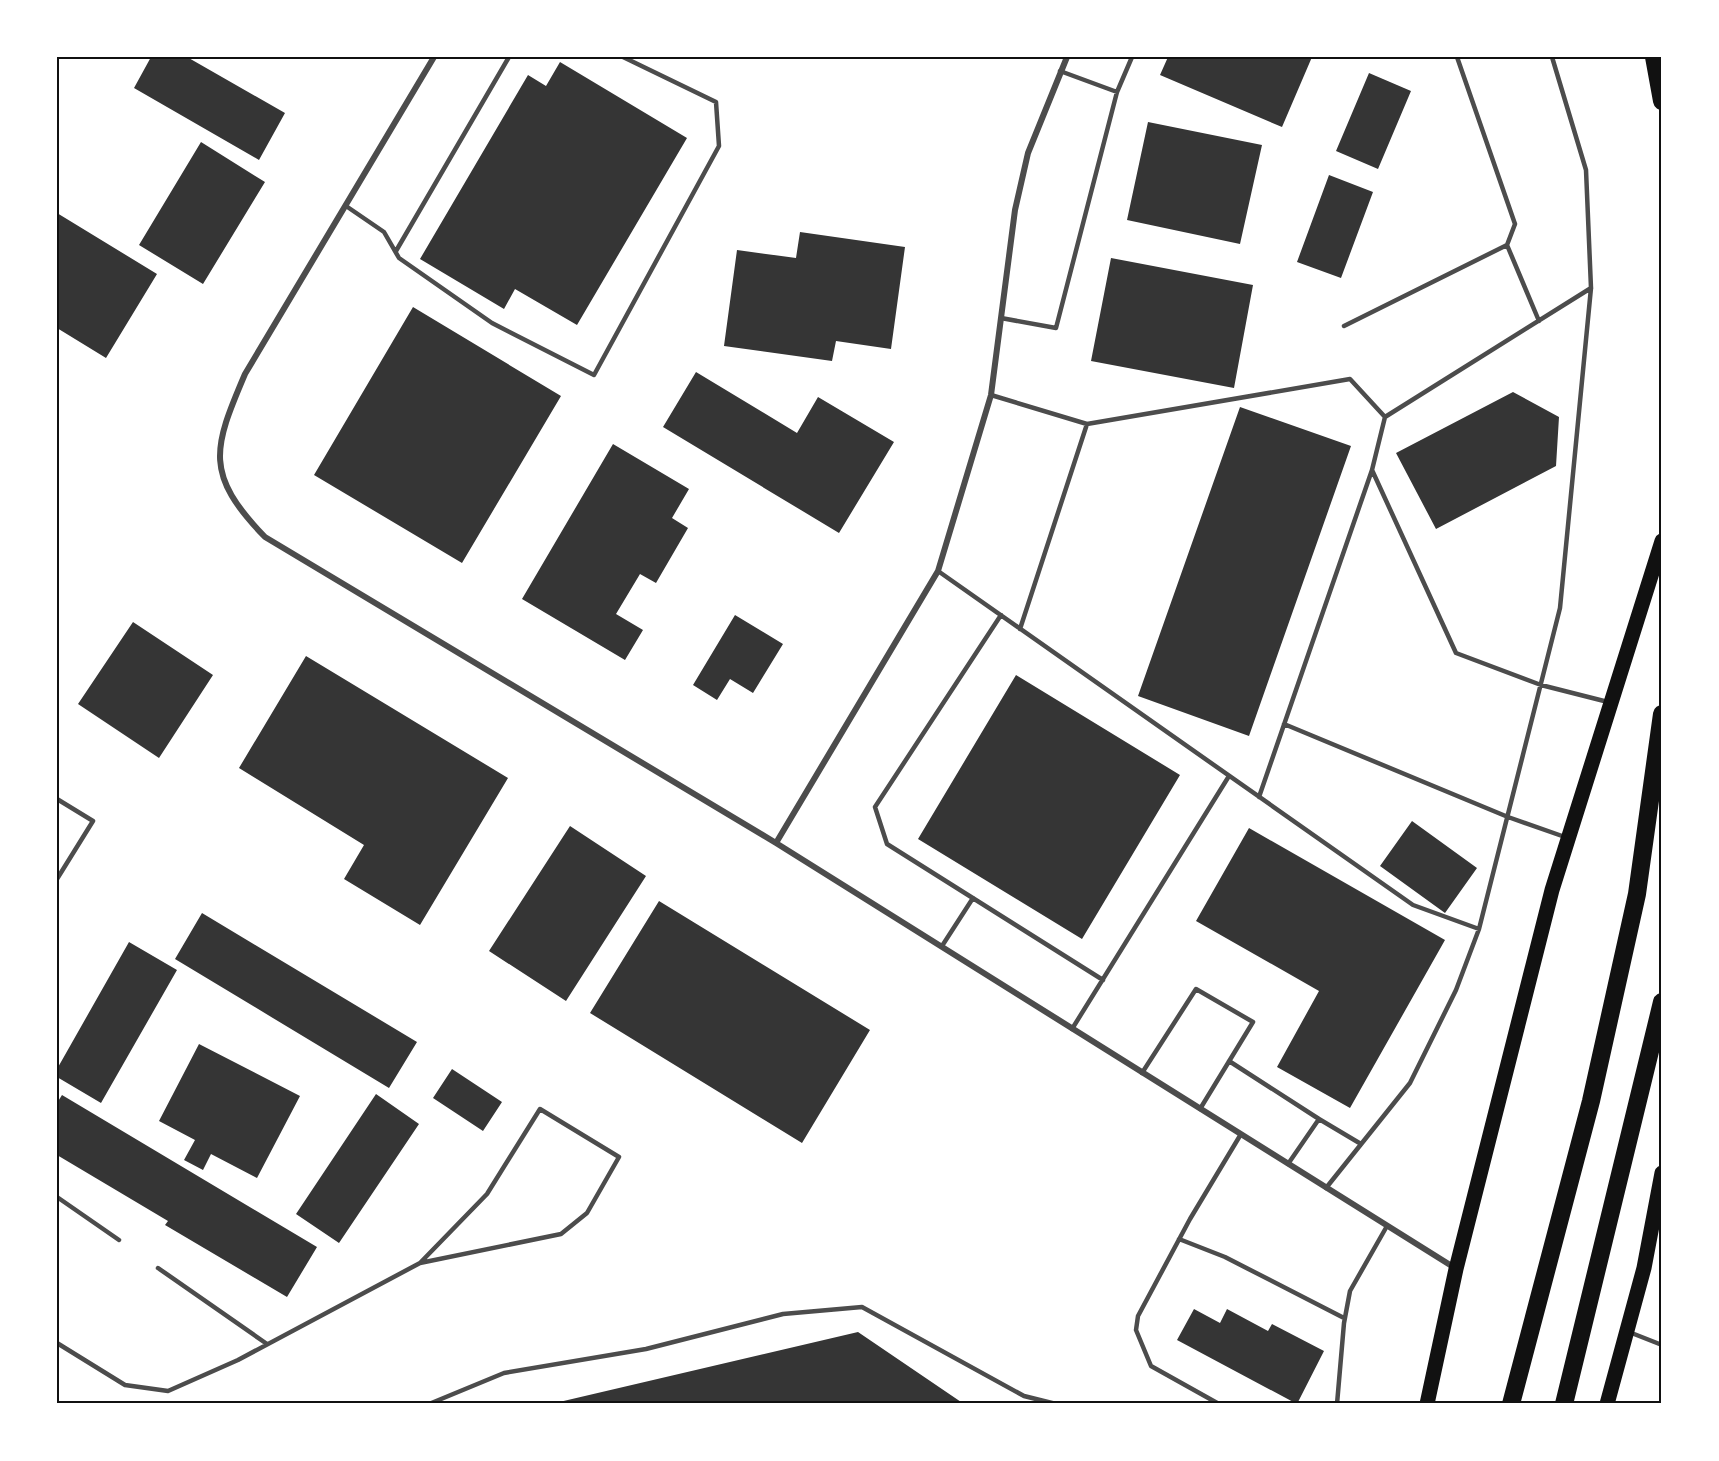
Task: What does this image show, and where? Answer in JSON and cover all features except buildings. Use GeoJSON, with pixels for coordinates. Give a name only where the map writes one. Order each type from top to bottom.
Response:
{"type":"FeatureCollection","features":[{"type":"Feature","properties":{"kind":"highway"},"geometry":{"type":"LineString","coordinates":[[1654,57],[1662,100]]}},
{"type":"Feature","properties":{"kind":"highway"},"geometry":{"type":"LineString","coordinates":[[1511,1404],[1590,1101],[1637,894],[1662,714]]}},
{"type":"Feature","properties":{"kind":"highway"},"geometry":{"type":"LineString","coordinates":[[1564,1404],[1662,1002]]}},
{"type":"Feature","properties":{"kind":"main road"},"geometry":{"type":"LineString","coordinates":[[1427,1404],[1456,1269],[1552,890],[1662,541]]}},
{"type":"Feature","properties":{"kind":"main road"},"geometry":{"type":"LineString","coordinates":[[1607,1404],[1644,1268],[1662,1173]]}},
{"type":"Feature","properties":{"kind":"street"},"geometry":{"type":"LineString","coordinates":[[434,57],[245,374],[223,426],[218,451],[229,496],[264,537],[776,843],[1456,1269]]}},
{"type":"Feature","properties":{"kind":"street"},"geometry":{"type":"LineString","coordinates":[[776,843],[938,571],[991,395],[1015,210],[1028,153],[1067,57]]}},
{"type":"Feature","properties":{"kind":"lane"},"geometry":{"type":"LineString","coordinates":[[396,251],[508,57]]}},
{"type":"Feature","properties":{"kind":"lane"},"geometry":{"type":"LineString","coordinates":[[346,206],[384,232],[399,258],[492,323],[594,375],[719,146],[716,102],[623,57]]}},
{"type":"Feature","properties":{"kind":"lane"},"geometry":{"type":"LineString","coordinates":[[1001,318],[1056,328],[1117,92],[1132,57]]}},
{"type":"Feature","properties":{"kind":"lane"},"geometry":{"type":"LineString","coordinates":[[1344,326],[1507,245],[1515,224],[1457,57]]}},
{"type":"Feature","properties":{"kind":"lane"},"geometry":{"type":"LineString","coordinates":[[1326,1188],[1410,1083],[1456,990],[1479,929],[1560,608],[1591,288],[1587,170],[1552,57]]}},
{"type":"Feature","properties":{"kind":"lane"},"geometry":{"type":"LineString","coordinates":[[1060,71],[1117,92]]}},
{"type":"Feature","properties":{"kind":"lane"},"geometry":{"type":"LineString","coordinates":[[1507,245],[1539,321]]}},
{"type":"Feature","properties":{"kind":"lane"},"geometry":{"type":"LineString","coordinates":[[1259,797],[1372,470],[1385,417],[1591,288]]}},
{"type":"Feature","properties":{"kind":"lane"},"geometry":{"type":"LineString","coordinates":[[991,395],[1087,424],[1350,380],[1385,417]]}},
{"type":"Feature","properties":{"kind":"lane"},"geometry":{"type":"LineString","coordinates":[[1020,629],[1087,424]]}},
{"type":"Feature","properties":{"kind":"lane"},"geometry":{"type":"LineString","coordinates":[[1372,470],[1456,654],[1541,685],[1611,703]]}},
{"type":"Feature","properties":{"kind":"lane"},"geometry":{"type":"LineString","coordinates":[[938,571],[1413,905],[1479,929]]}},
{"type":"Feature","properties":{"kind":"lane"},"geometry":{"type":"LineString","coordinates":[[1001,615],[875,807],[887,844],[1102,980]]}},
{"type":"Feature","properties":{"kind":"lane"},"geometry":{"type":"LineString","coordinates":[[1284,724],[1508,817],[1568,838]]}},
{"type":"Feature","properties":{"kind":"lane"},"geometry":{"type":"LineString","coordinates":[[1072,1029],[1229,776]]}},
{"type":"Feature","properties":{"kind":"lane"},"geometry":{"type":"LineString","coordinates":[[57,799],[93,821],[57,879]]}},
{"type":"Feature","properties":{"kind":"lane"},"geometry":{"type":"LineString","coordinates":[[942,946],[973,898]]}},
{"type":"Feature","properties":{"kind":"lane"},"geometry":{"type":"LineString","coordinates":[[1142,1073],[1196,989],[1253,1022],[1200,1109]]}},
{"type":"Feature","properties":{"kind":"lane"},"geometry":{"type":"LineString","coordinates":[[1229,1061],[1361,1144]]}},
{"type":"Feature","properties":{"kind":"lane"},"geometry":{"type":"LineString","coordinates":[[57,1342],[125,1385],[168,1391],[267,1344],[420,1263],[561,1234],[587,1213],[619,1157],[540,1109],[487,1194],[420,1263]]}},
{"type":"Feature","properties":{"kind":"lane"},"geometry":{"type":"LineString","coordinates":[[1288,1164],[1319,1119]]}},
{"type":"Feature","properties":{"kind":"lane"},"geometry":{"type":"LineString","coordinates":[[1219,1404],[1151,1366],[1136,1330],[1138,1316],[1179,1239],[1240,1134]]}},
{"type":"Feature","properties":{"kind":"lane"},"geometry":{"type":"LineString","coordinates":[[57,1197],[119,1240]]}},
{"type":"Feature","properties":{"kind":"lane"},"geometry":{"type":"LineString","coordinates":[[1337,1404],[1344,1318],[1350,1291],[1387,1226]]}},
{"type":"Feature","properties":{"kind":"lane"},"geometry":{"type":"LineString","coordinates":[[1179,1239],[1225,1257],[1344,1318]]}},
{"type":"Feature","properties":{"kind":"lane"},"geometry":{"type":"LineString","coordinates":[[158,1268],[267,1344]]}},
{"type":"Feature","properties":{"kind":"lane"},"geometry":{"type":"LineString","coordinates":[[429,1404],[504,1374],[646,1349],[783,1314],[862,1306],[1024,1396],[1056,1404]]}},
{"type":"Feature","properties":{"kind":"lane"},"geometry":{"type":"LineString","coordinates":[[1626,1331],[1662,1345]]}}]}
